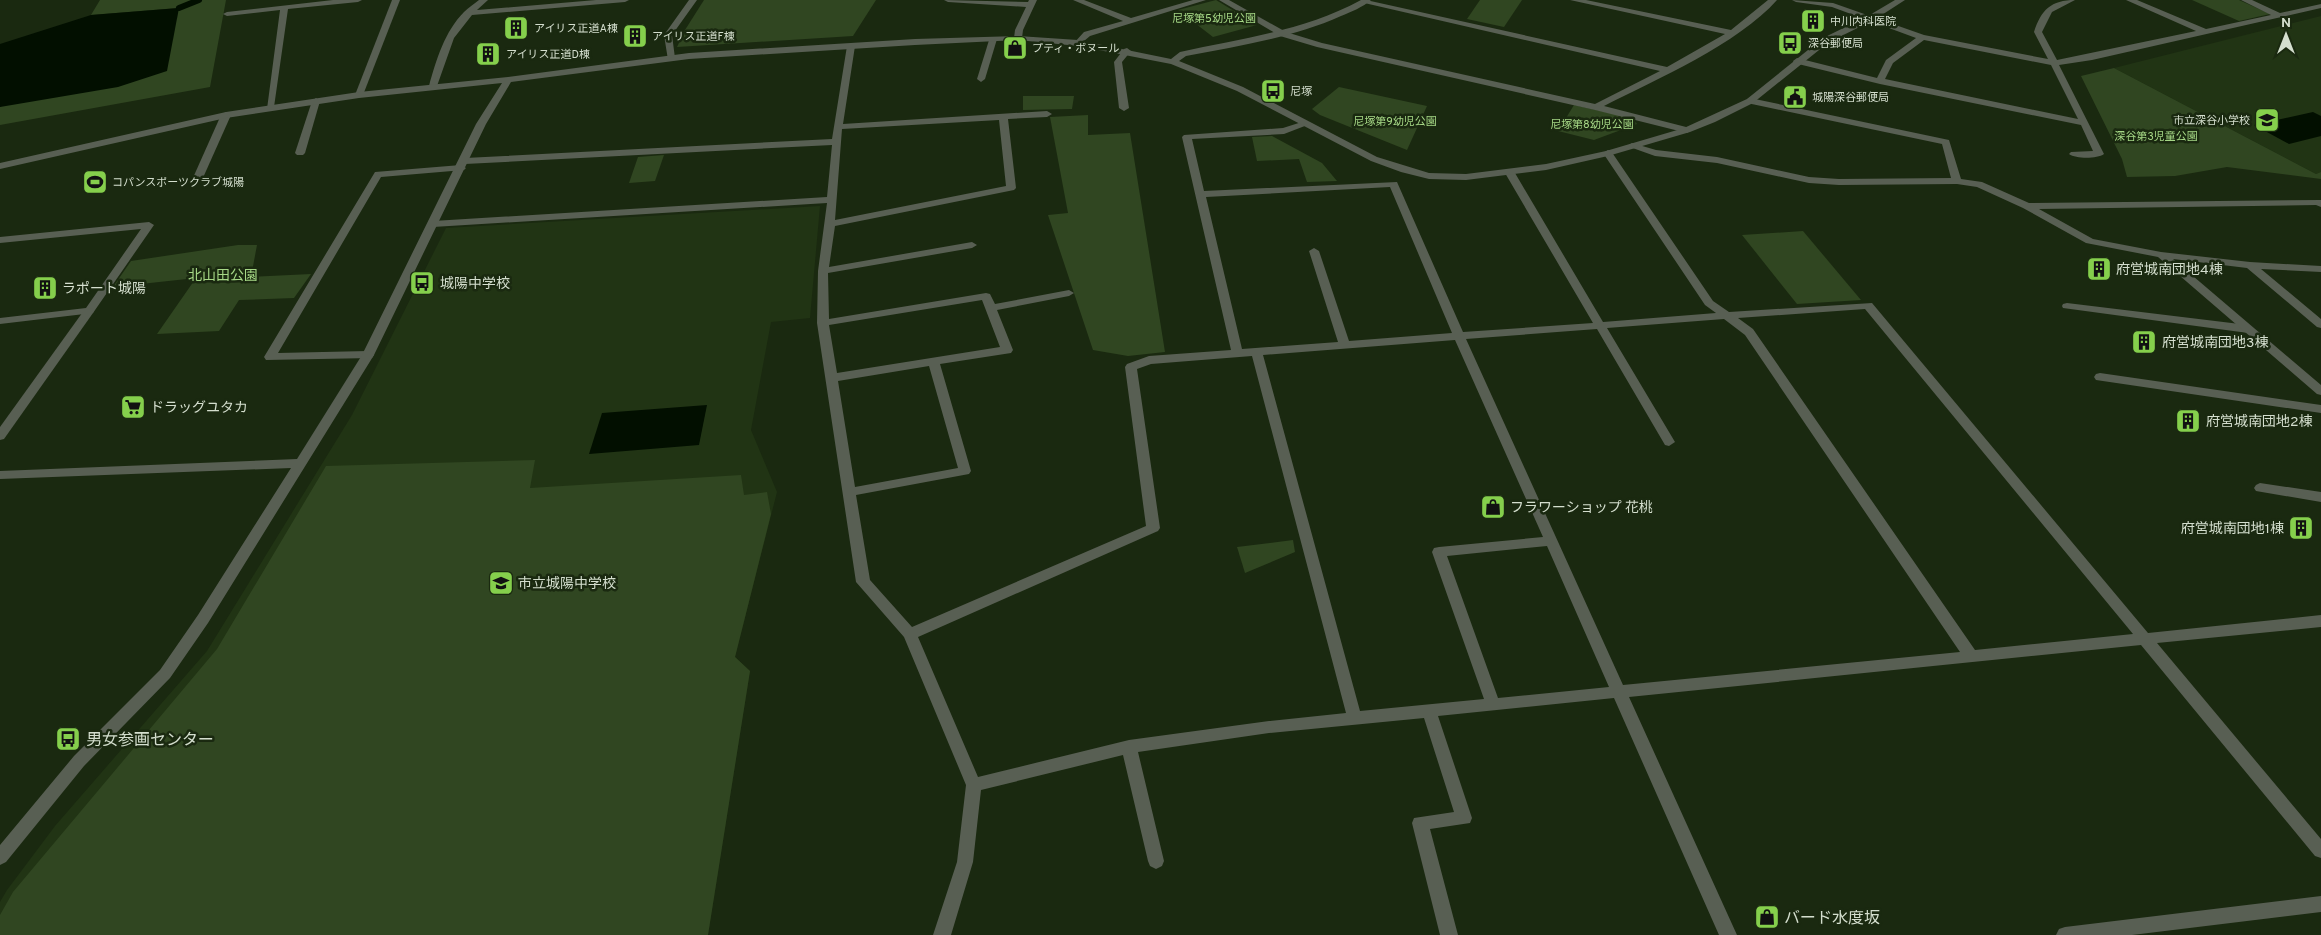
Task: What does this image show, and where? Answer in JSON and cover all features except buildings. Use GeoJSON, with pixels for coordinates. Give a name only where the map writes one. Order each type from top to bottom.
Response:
{"type":"FeatureCollection","features":[{"type":"Feature","properties":{"kind":"street"},"geometry":{"type":"LineString","coordinates":[[227,14],[358,0]]}},
{"type":"Feature","properties":{"kind":"street"},"geometry":{"type":"LineString","coordinates":[[359,95],[396,0]]}},
{"type":"Feature","properties":{"kind":"street"},"geometry":{"type":"LineString","coordinates":[[432,86],[454,28],[467,13],[484,0]]}},
{"type":"Feature","properties":{"kind":"street"},"geometry":{"type":"LineString","coordinates":[[467,13],[625,0]]}},
{"type":"Feature","properties":{"kind":"street"},"geometry":{"type":"LineString","coordinates":[[671,58],[668,34],[693,0]]}},
{"type":"Feature","properties":{"kind":"street"},"geometry":{"type":"LineString","coordinates":[[948,0],[1032,2],[1019,30],[1018,38]]}},
{"type":"Feature","properties":{"kind":"street"},"geometry":{"type":"LineString","coordinates":[[1077,0],[1131,21]]}},
{"type":"Feature","properties":{"kind":"street"},"geometry":{"type":"LineString","coordinates":[[1078,43],[1087,34],[1202,0]]}},
{"type":"Feature","properties":{"kind":"street"},"geometry":{"type":"LineString","coordinates":[[1223,0],[1283,34],[1320,45],[1596,107],[1687,130]]}},
{"type":"Feature","properties":{"kind":"street"},"geometry":{"type":"LineString","coordinates":[[1574,0],[1733,33]]}},
{"type":"Feature","properties":{"kind":"street"},"geometry":{"type":"LineString","coordinates":[[1596,107],[1668,70],[1733,33],[1773,0]]}},
{"type":"Feature","properties":{"kind":"street"},"geometry":{"type":"LineString","coordinates":[[1796,0],[1833,3],[1922,38],[2055,64],[2321,6]]}},
{"type":"Feature","properties":{"kind":"street"},"geometry":{"type":"LineString","coordinates":[[0,166],[226,115],[359,95],[432,86],[508,80],[671,58],[852,46],[1018,38],[1078,43],[1127,51],[1173,62],[1240,88],[1374,159],[1404,170],[1429,176],[1466,176],[1510,172],[1608,153],[1687,130],[1712,120],[1750,101],[1797,61],[1826,40],[1871,18],[1901,0]]}},
{"type":"Feature","properties":{"kind":"street"},"geometry":{"type":"LineString","coordinates":[[2071,0],[2057,4],[2043,16],[2038,32],[2100,154],[2074,154]]}},
{"type":"Feature","properties":{"kind":"street"},"geometry":{"type":"LineString","coordinates":[[2130,0],[2205,32]]}},
{"type":"Feature","properties":{"kind":"street"},"geometry":{"type":"LineString","coordinates":[[2245,0],[2280,16]]}},
{"type":"Feature","properties":{"kind":"street"},"geometry":{"type":"LineString","coordinates":[[1173,62],[1183,54],[1283,34],[1334,16],[1366,1],[1668,70]]}},
{"type":"Feature","properties":{"kind":"street"},"geometry":{"type":"LineString","coordinates":[[270,107],[284,7]]}},
{"type":"Feature","properties":{"kind":"street"},"geometry":{"type":"LineString","coordinates":[[1880,81],[1889,62],[1922,38]]}},
{"type":"Feature","properties":{"kind":"street"},"geometry":{"type":"LineString","coordinates":[[981,79],[993,39]]}},
{"type":"Feature","properties":{"kind":"street"},"geometry":{"type":"LineString","coordinates":[[852,46],[836,142],[830,224],[823,270],[824,323],[863,582],[910,634],[974,785],[964,862],[942,935]]}},
{"type":"Feature","properties":{"kind":"street"},"geometry":{"type":"LineString","coordinates":[[1124,108],[1118,62],[1127,51]]}},
{"type":"Feature","properties":{"kind":"street"},"geometry":{"type":"LineString","coordinates":[[1797,61],[1880,81],[2085,123]]}},
{"type":"Feature","properties":{"kind":"street"},"geometry":{"type":"LineString","coordinates":[[1106,64],[1119,66]]}},
{"type":"Feature","properties":{"kind":"street"},"geometry":{"type":"LineString","coordinates":[[0,857],[79,760],[165,674],[203,619],[368,355],[481,124],[508,80]]}},
{"type":"Feature","properties":{"kind":"street"},"geometry":{"type":"LineString","coordinates":[[300,153],[316,101]]}},
{"type":"Feature","properties":{"kind":"street"},"geometry":{"type":"LineString","coordinates":[[1750,101],[1946,142],[1957,181]]}},
{"type":"Feature","properties":{"kind":"street"},"geometry":{"type":"LineString","coordinates":[[838,127],[1047,114]]}},
{"type":"Feature","properties":{"kind":"street"},"geometry":{"type":"LineString","coordinates":[[197,180],[226,115]]}},
{"type":"Feature","properties":{"kind":"street"},"geometry":{"type":"LineString","coordinates":[[830,224],[1011,188],[1003,117]]}},
{"type":"Feature","properties":{"kind":"street"},"geometry":{"type":"LineString","coordinates":[[1237,353],[1186,137],[1284,131],[1305,124]]}},
{"type":"Feature","properties":{"kind":"street"},"geometry":{"type":"LineString","coordinates":[[368,355],[270,357],[378,174],[463,164],[836,142]]}},
{"type":"Feature","properties":{"kind":"street"},"geometry":{"type":"LineString","coordinates":[[1632,146],[1655,152],[1717,160],[1809,180],[1839,182],[1957,181],[1979,184],[2027,206],[2090,241],[2161,255],[2250,265],[2321,269]]}},
{"type":"Feature","properties":{"kind":"street"},"geometry":{"type":"LineString","coordinates":[[1608,153],[1709,303],[1748,332],[1972,657]]}},
{"type":"Feature","properties":{"kind":"street"},"geometry":{"type":"LineString","coordinates":[[1394,184],[1404,170]]}},
{"type":"Feature","properties":{"kind":"street"},"geometry":{"type":"LineString","coordinates":[[1510,172],[1668,442]]}},
{"type":"Feature","properties":{"kind":"street"},"geometry":{"type":"LineString","coordinates":[[1200,194],[1394,184]]}},
{"type":"Feature","properties":{"kind":"street"},"geometry":{"type":"LineString","coordinates":[[1394,184],[1458,336],[1728,935]]}},
{"type":"Feature","properties":{"kind":"street"},"geometry":{"type":"LineString","coordinates":[[433,224],[832,200]]}},
{"type":"Feature","properties":{"kind":"street"},"geometry":{"type":"LineString","coordinates":[[2027,206],[2319,202],[2321,204]]}},
{"type":"Feature","properties":{"kind":"street"},"geometry":{"type":"LineString","coordinates":[[0,240],[149,225],[0,436]]}},
{"type":"Feature","properties":{"kind":"street"},"geometry":{"type":"LineString","coordinates":[[823,270],[972,245]]}},
{"type":"Feature","properties":{"kind":"street"},"geometry":{"type":"LineString","coordinates":[[1314,251],[1345,345]]}},
{"type":"Feature","properties":{"kind":"street"},"geometry":{"type":"LineString","coordinates":[[2161,255],[2321,391]]}},
{"type":"Feature","properties":{"kind":"street"},"geometry":{"type":"LineString","coordinates":[[2250,265],[2321,325]]}},
{"type":"Feature","properties":{"kind":"street"},"geometry":{"type":"LineString","coordinates":[[991,308],[1069,293]]}},
{"type":"Feature","properties":{"kind":"street"},"geometry":{"type":"LineString","coordinates":[[824,323],[986,296],[1007,350],[832,378]]}},
{"type":"Feature","properties":{"kind":"street"},"geometry":{"type":"LineString","coordinates":[[910,634],[1153,528],[1131,367],[1149,360],[1868,305],[2321,852]]}},
{"type":"Feature","properties":{"kind":"street"},"geometry":{"type":"LineString","coordinates":[[2067,306],[2248,329]]}},
{"type":"Feature","properties":{"kind":"street"},"geometry":{"type":"LineString","coordinates":[[0,321],[89,311]]}},
{"type":"Feature","properties":{"kind":"street"},"geometry":{"type":"LineString","coordinates":[[1257,352],[1355,718]]}},
{"type":"Feature","properties":{"kind":"street"},"geometry":{"type":"LineString","coordinates":[[850,492],[965,471],[934,363]]}},
{"type":"Feature","properties":{"kind":"street"},"geometry":{"type":"LineString","coordinates":[[2100,377],[2321,409]]}},
{"type":"Feature","properties":{"kind":"street"},"geometry":{"type":"LineString","coordinates":[[0,475],[301,463]]}},
{"type":"Feature","properties":{"kind":"street"},"geometry":{"type":"LineString","coordinates":[[2260,488],[2321,497]]}},
{"type":"Feature","properties":{"kind":"street"},"geometry":{"type":"LineString","coordinates":[[1493,705],[1439,552],[1551,541]]}},
{"type":"Feature","properties":{"kind":"street"},"geometry":{"type":"LineString","coordinates":[[974,785],[1129,747],[1269,727],[2321,621]]}},
{"type":"Feature","properties":{"kind":"street"},"geometry":{"type":"LineString","coordinates":[[1429,711],[1464,818],[1420,823],[1449,935]]}},
{"type":"Feature","properties":{"kind":"street"},"geometry":{"type":"LineString","coordinates":[[1129,747],[1156,860]]}},
{"type":"Feature","properties":{"kind":"street"},"geometry":{"type":"LineString","coordinates":[[2076,934],[2321,904]]}},
{"type":"Feature","properties":{"kind":"shaded area"},"geometry":{"type":"Polygon","coordinates":[[[179,8],[167,71],[118,87],[0,107],[0,44],[91,15],[179,8]]]}},
{"type":"Feature","properties":{"kind":"shaded area","name":"市立深谷小学校"},"geometry":{"type":"Polygon","coordinates":[[[2321,16],[2321,172],[2316,174],[2114,68],[2321,16]]]}},
{"type":"Feature","properties":{"kind":"shaded area"},"geometry":{"type":"Polygon","coordinates":[[[2313,112],[2321,116],[2321,136],[2289,144],[2254,125],[2313,112]]]}},
{"type":"Feature","properties":{"kind":"shaded area","name":"市立城陽中学校"},"geometry":{"type":"Polygon","coordinates":[[[820,206],[810,318],[771,322],[751,430],[777,492],[735,657],[750,671],[708,935],[0,935],[0,902],[7,890],[55,826],[207,651],[352,415],[446,228],[820,206]]]}},
{"type":"Feature","properties":{"kind":"shaded area"},"geometry":{"type":"Polygon","coordinates":[[[707,405],[699,445],[589,454],[602,413],[707,405]]]}},
{"type":"Feature","properties":{"kind":"green space"},"geometry":{"type":"Polygon","coordinates":[[[100,0],[226,0],[210,87],[0,125],[0,107],[178,8],[91,15],[100,0]]]}},
{"type":"Feature","properties":{"kind":"green space"},"geometry":{"type":"Polygon","coordinates":[[[704,0],[876,0],[853,36],[677,47],[685,30],[704,0]]]}},
{"type":"Feature","properties":{"kind":"green space","name":"尼塚第5幼児公園"},"geometry":{"type":"Polygon","coordinates":[[[1216,0],[1257,25],[1213,37],[1178,10],[1216,0]]]}},
{"type":"Feature","properties":{"kind":"green space"},"geometry":{"type":"Polygon","coordinates":[[[1480,0],[1522,0],[1504,27],[1467,19],[1480,0]]]}},
{"type":"Feature","properties":{"kind":"green space"},"geometry":{"type":"Polygon","coordinates":[[[2192,0],[2239,0],[2270,14],[2239,21],[2192,0]]]}},
{"type":"Feature","properties":{"kind":"green space","name":"深谷第3児童公園"},"geometry":{"type":"Polygon","coordinates":[[[2114,68],[2316,174],[2321,172],[2321,179],[2227,167],[2175,176],[2127,177],[2122,159],[2081,76],[2114,68]]]}},
{"type":"Feature","properties":{"kind":"green space","name":"尼塚第9幼児公園"},"geometry":{"type":"Polygon","coordinates":[[[1339,87],[1427,106],[1407,150],[1320,115],[1312,109],[1339,87]]]}},
{"type":"Feature","properties":{"kind":"green space"},"geometry":{"type":"Polygon","coordinates":[[[1023,96],[1074,96],[1072,109],[1023,110],[1023,96]]]}},
{"type":"Feature","properties":{"kind":"green space","name":"尼塚第8幼児公園"},"geometry":{"type":"Polygon","coordinates":[[[1574,105],[1632,118],[1637,124],[1594,140],[1558,131],[1574,105]]]}},
{"type":"Feature","properties":{"kind":"green space"},"geometry":{"type":"Polygon","coordinates":[[[1088,115],[1088,135],[1130,133],[1165,352],[1128,356],[1093,350],[1048,215],[1068,213],[1050,117],[1088,115]]]}},
{"type":"Feature","properties":{"kind":"green space"},"geometry":{"type":"Polygon","coordinates":[[[1272,136],[1322,163],[1337,181],[1307,182],[1299,159],[1257,161],[1252,137],[1272,136]]]}},
{"type":"Feature","properties":{"kind":"green space"},"geometry":{"type":"Polygon","coordinates":[[[664,155],[655,181],[629,183],[638,157],[664,155]]]}},
{"type":"Feature","properties":{"kind":"green space"},"geometry":{"type":"Polygon","coordinates":[[[1803,231],[1861,300],[1797,304],[1742,235],[1803,231]]]}},
{"type":"Feature","properties":{"kind":"green space","name":"北山田公園"},"geometry":{"type":"Polygon","coordinates":[[[238,245],[257,245],[251,277],[311,274],[294,298],[239,300],[219,331],[157,334],[196,278],[113,287],[131,261],[238,245]]]}},
{"type":"Feature","properties":{"kind":"green space","name":"市立城陽中学校"},"geometry":{"type":"Polygon","coordinates":[[[535,460],[530,488],[741,475],[744,495],[767,492],[771,514],[735,657],[750,671],[708,935],[0,935],[0,915],[13,892],[217,649],[326,466],[535,460]]]}},
{"type":"Feature","properties":{"kind":"green space"},"geometry":{"type":"Polygon","coordinates":[[[1293,540],[1295,552],[1245,573],[1237,547],[1293,540]]]}},
{"type":"Feature","properties":{"kind":"waterway"},"geometry":{"type":"LineString","coordinates":[[179,8],[199,0]]}},
{"type":"Feature","properties":{"kind":"place","name":"中川内科医院"},"geometry":{"type":"Point","coordinates":[1813,21]}},
{"type":"Feature","properties":{"kind":"place","name":"アイリス正道A棟"},"geometry":{"type":"Point","coordinates":[516,28]}},
{"type":"Feature","properties":{"kind":"place","name":"アイリス正道F棟"},"geometry":{"type":"Point","coordinates":[635,36]}},
{"type":"Feature","properties":{"kind":"place","name":"深谷郵便局"},"geometry":{"type":"Point","coordinates":[1790,43]}},
{"type":"Feature","properties":{"kind":"place","name":"プティ・ボヌール"},"geometry":{"type":"Point","coordinates":[1015,48]}},
{"type":"Feature","properties":{"kind":"place","name":"アイリス正道D棟"},"geometry":{"type":"Point","coordinates":[488,54]}},
{"type":"Feature","properties":{"kind":"place","name":"尼塚"},"geometry":{"type":"Point","coordinates":[1273,91]}},
{"type":"Feature","properties":{"kind":"place","name":"城陽深谷郵便局"},"geometry":{"type":"Point","coordinates":[1795,97]}},
{"type":"Feature","properties":{"kind":"place","name":"市立深谷小学校"},"geometry":{"type":"Point","coordinates":[2267,120]}},
{"type":"Feature","properties":{"kind":"place","name":"コパンスポーツクラブ城陽"},"geometry":{"type":"Point","coordinates":[95,182]}},
{"type":"Feature","properties":{"kind":"place","name":"府営城南団地4棟"},"geometry":{"type":"Point","coordinates":[2099,269]}},
{"type":"Feature","properties":{"kind":"place","name":"城陽中学校"},"geometry":{"type":"Point","coordinates":[422,283]}},
{"type":"Feature","properties":{"kind":"place","name":"ラポート城陽"},"geometry":{"type":"Point","coordinates":[45,288]}},
{"type":"Feature","properties":{"kind":"place","name":"府営城南団地3棟"},"geometry":{"type":"Point","coordinates":[2144,342]}},
{"type":"Feature","properties":{"kind":"place","name":"ドラッグユタカ"},"geometry":{"type":"Point","coordinates":[133,407]}},
{"type":"Feature","properties":{"kind":"place","name":"府営城南団地2棟"},"geometry":{"type":"Point","coordinates":[2188,421]}},
{"type":"Feature","properties":{"kind":"place","name":"フラワーショップ 花桃"},"geometry":{"type":"Point","coordinates":[1493,507]}},
{"type":"Feature","properties":{"kind":"place","name":"府営城南団地1棟"},"geometry":{"type":"Point","coordinates":[2301,528]}},
{"type":"Feature","properties":{"kind":"place","name":"市立城陽中学校"},"geometry":{"type":"Point","coordinates":[501,583]}},
{"type":"Feature","properties":{"kind":"place","name":"男女参画センター"},"geometry":{"type":"Point","coordinates":[68,739]}},
{"type":"Feature","properties":{"kind":"place","name":"バード水度坂"},"geometry":{"type":"Point","coordinates":[1767,917]}}]}
